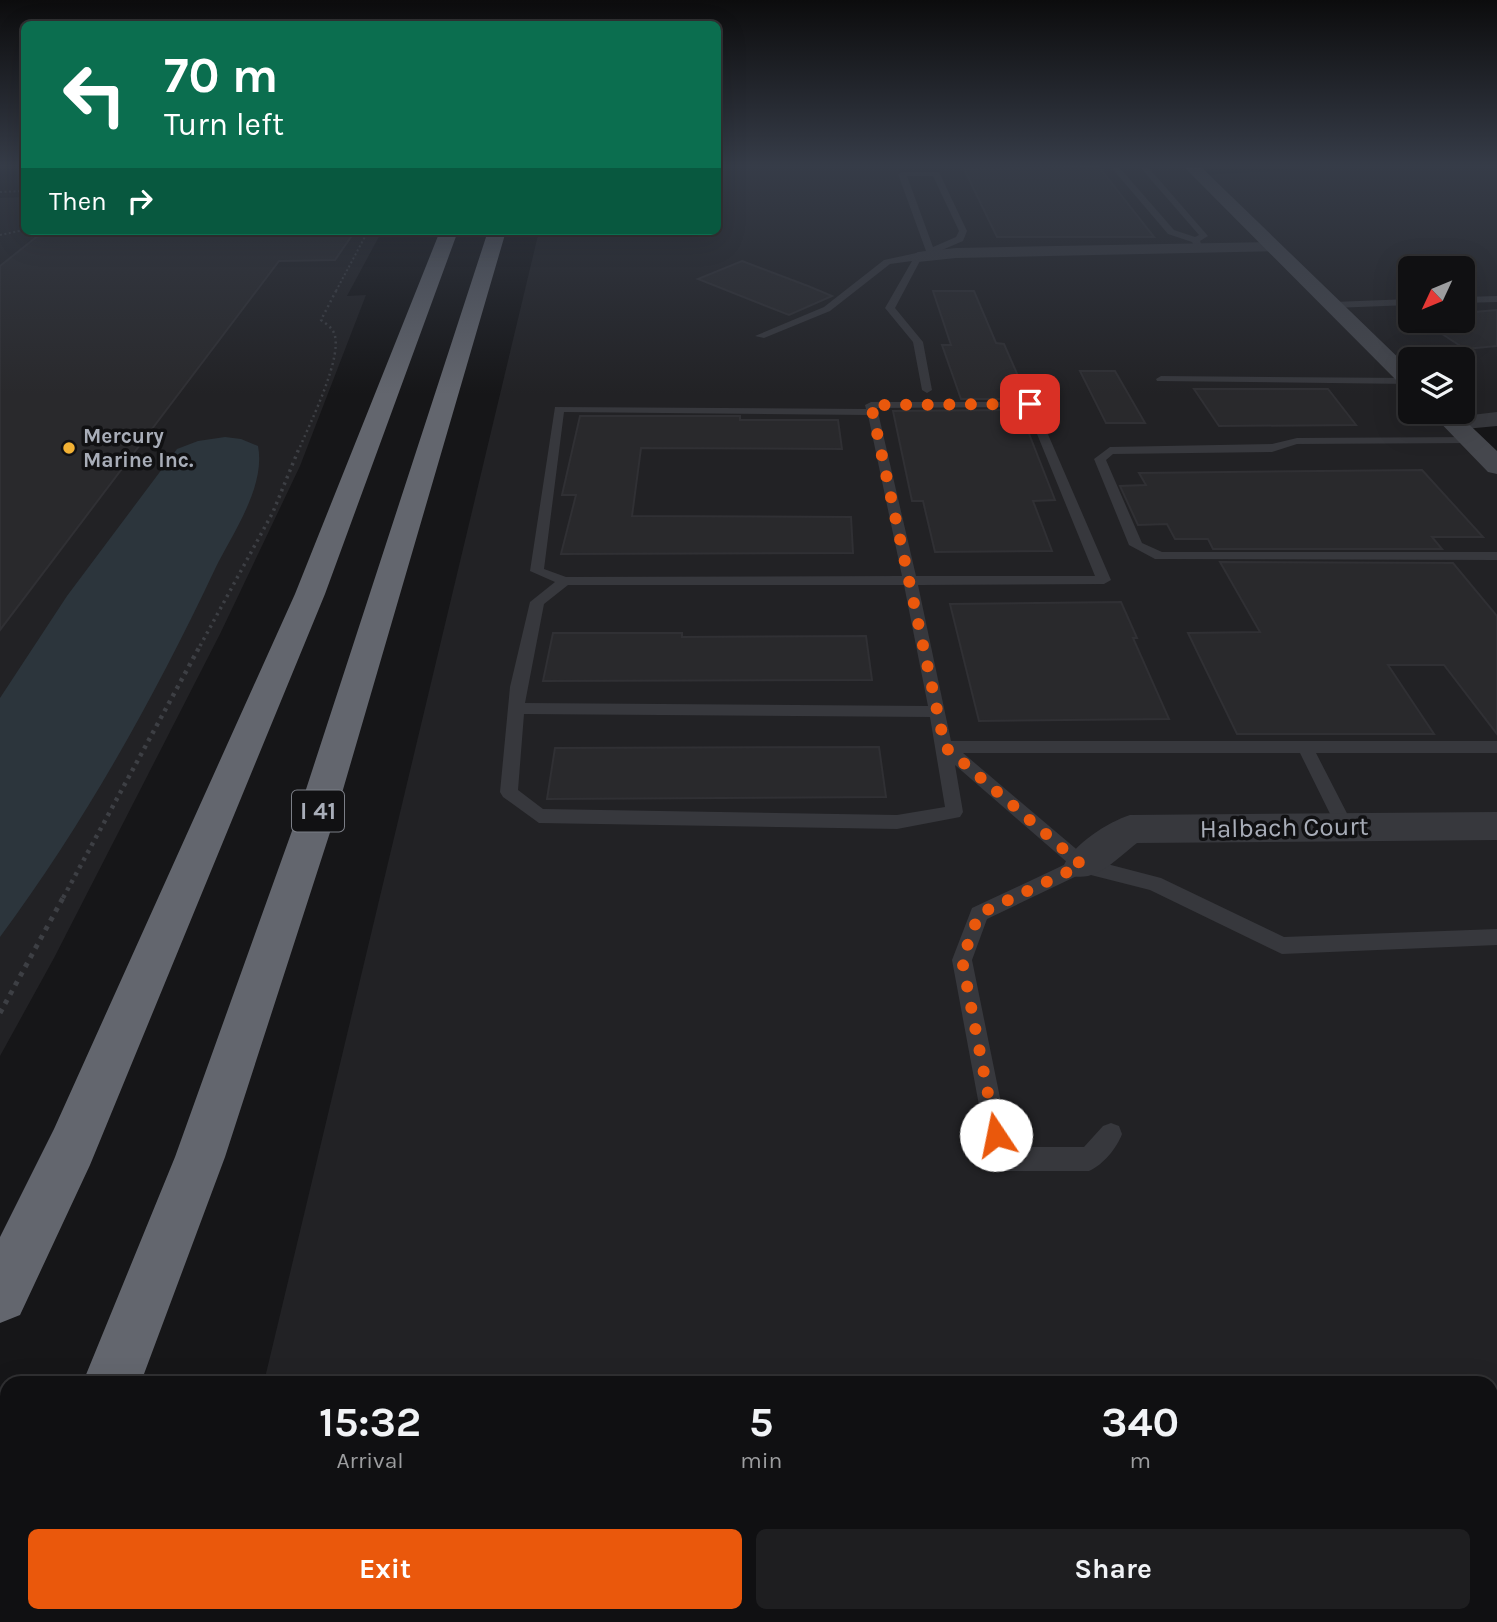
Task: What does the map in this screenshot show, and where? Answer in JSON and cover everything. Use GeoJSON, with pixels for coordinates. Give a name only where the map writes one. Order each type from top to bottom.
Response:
{"type":"FeatureCollection","features":[{"type":"Feature","properties":{"kind":"highway"},"geometry":{"type":"LineString","coordinates":[[0,1295],[72,1147],[310,594],[445,243]]}},
{"type":"Feature","properties":{"kind":"highway","name":"I 41"},"geometry":{"type":"LineString","coordinates":[[114,1376],[200,1157],[316,817],[493,243]]}},
{"type":"Feature","properties":{"kind":"highway"},"geometry":{"type":"LineString","coordinates":[[138,1376],[200,1157]]}},
{"type":"Feature","properties":{"kind":"main road"},"geometry":{"type":"LineString","coordinates":[[1269,243],[1398,369]]}},
{"type":"Feature","properties":{"kind":"main road"},"geometry":{"type":"LineString","coordinates":[[1455,425],[1497,466]]}},
{"type":"Feature","properties":{"kind":"street"},"geometry":{"type":"LineString","coordinates":[[924,254],[1198,244],[1273,247]]}},
{"type":"Feature","properties":{"kind":"street"},"geometry":{"type":"LineString","coordinates":[[1455,425],[1497,419]]}},
{"type":"Feature","properties":{"kind":"street","name":"Halbach Court"},"geometry":{"type":"LineString","coordinates":[[1082,865],[1130,829],[1497,826]]}},
{"type":"Feature","properties":{"kind":"lane"},"geometry":{"type":"LineString","coordinates":[[921,243],[924,254],[890,308],[918,342],[927,390]]}},
{"type":"Feature","properties":{"kind":"lane"},"geometry":{"type":"LineString","coordinates":[[760,336],[827,310],[887,262],[924,254],[951,243]]}},
{"type":"Feature","properties":{"kind":"lane"},"geometry":{"type":"LineString","coordinates":[[1475,300],[1497,299]]}},
{"type":"Feature","properties":{"kind":"lane"},"geometry":{"type":"LineString","coordinates":[[1333,305],[1398,302]]}},
{"type":"Feature","properties":{"kind":"lane"},"geometry":{"type":"LineString","coordinates":[[1161,379],[1398,381]]}},
{"type":"Feature","properties":{"kind":"lane"},"geometry":{"type":"LineString","coordinates":[[565,581],[537,602],[518,687],[509,792],[539,816],[897,822],[954,812],[945,747],[937,712],[909,580],[873,412],[871,405],[1030,404],[1104,579],[909,580],[565,581],[537,571],[559,409],[873,412]]}},
{"type":"Feature","properties":{"kind":"lane"},"geometry":{"type":"LineString","coordinates":[[1455,425],[1297,440],[1272,448],[1110,451],[1100,459],[1136,545],[1160,556],[1497,556]]}},
{"type":"Feature","properties":{"kind":"lane"},"geometry":{"type":"LineString","coordinates":[[516,708],[937,712]]}},
{"type":"Feature","properties":{"kind":"lane"},"geometry":{"type":"LineString","coordinates":[[945,747],[1497,747]]}},
{"type":"Feature","properties":{"kind":"lane"},"geometry":{"type":"LineString","coordinates":[[945,747],[1082,865],[1154,883],[1282,946],[1497,937]]}},
{"type":"Feature","properties":{"kind":"lane"},"geometry":{"type":"LineString","coordinates":[[1306,747],[1345,827]]}},
{"type":"Feature","properties":{"kind":"lane"},"geometry":{"type":"LineString","coordinates":[[1082,865],[979,914],[962,960],[1001,1160],[1088,1159],[1111,1134]]}},
{"type":"Feature","properties":{"kind":"path"},"geometry":{"type":"LineString","coordinates":[[0,1013],[274,512],[325,386],[337,347],[334,332],[321,320],[362,243]]}},
{"type":"Feature","properties":{"kind":"shaded area"},"geometry":{"type":"Polygon","coordinates":[[[0,243],[376,243],[347,296],[366,295],[300,466],[220,634],[54,958],[0,1056],[0,243]]]}},
{"type":"Feature","properties":{"kind":"shaded area"},"geometry":{"type":"Polygon","coordinates":[[[536,243],[1497,243],[1497,419],[1475,421],[1475,347],[1398,347],[1398,424],[1456,424],[1497,466],[1497,1376],[265,1376],[536,243]]]}},
{"type":"Feature","properties":{"kind":"shaded area"},"geometry":{"type":"Polygon","coordinates":[[[225,437],[241,439],[258,446],[257,478],[246,510],[168,665],[117,758],[61,849],[0,937],[0,698],[67,596],[177,449],[198,441],[225,437]]]}},
{"type":"Feature","properties":{"kind":"building","name":"Mercury Marine Inc."},"geometry":{"type":"Polygon","coordinates":[[[29,243],[347,243],[335,260],[279,261],[0,630],[0,266],[29,243]]]}},
{"type":"Feature","properties":{"kind":"building"},"geometry":{"type":"Polygon","coordinates":[[[742,261],[832,296],[789,315],[698,279],[742,261]]]}},
{"type":"Feature","properties":{"kind":"building"},"geometry":{"type":"Polygon","coordinates":[[[933,291],[974,291],[996,343],[1004,344],[1028,399],[961,399],[942,345],[951,345],[933,291]]]}},
{"type":"Feature","properties":{"kind":"building"},"geometry":{"type":"Polygon","coordinates":[[[1497,310],[1497,346],[1462,347],[1441,333],[1475,333],[1475,312],[1497,310]]]}},
{"type":"Feature","properties":{"kind":"building"},"geometry":{"type":"Polygon","coordinates":[[[1080,371],[1115,371],[1145,423],[1106,423],[1080,371]]]}},
{"type":"Feature","properties":{"kind":"building"},"geometry":{"type":"Polygon","coordinates":[[[1194,389],[1328,389],[1356,425],[1219,426],[1194,389]]]}},
{"type":"Feature","properties":{"kind":"building"},"geometry":{"type":"Polygon","coordinates":[[[1024,410],[1030,423],[1026,423],[1026,426],[1055,500],[1033,501],[1052,551],[935,552],[923,501],[912,501],[893,411],[1024,410]]]}},
{"type":"Feature","properties":{"kind":"building"},"geometry":{"type":"Polygon","coordinates":[[[580,416],[740,416],[740,420],[838,420],[842,449],[641,448],[632,516],[851,517],[853,553],[561,554],[576,495],[562,495],[580,416]]]}},
{"type":"Feature","properties":{"kind":"building"},"geometry":{"type":"Polygon","coordinates":[[[1422,470],[1483,537],[1432,537],[1442,549],[1213,549],[1208,539],[1175,539],[1167,524],[1138,525],[1120,486],[1146,485],[1139,473],[1422,470]]]}},
{"type":"Feature","properties":{"kind":"building"},"geometry":{"type":"Polygon","coordinates":[[[1220,562],[1453,563],[1497,616],[1497,734],[1444,665],[1388,665],[1434,734],[1237,734],[1188,633],[1260,632],[1220,562]]]}},
{"type":"Feature","properties":{"kind":"building"},"geometry":{"type":"Polygon","coordinates":[[[1121,602],[1137,638],[1133,638],[1169,719],[979,721],[950,604],[1121,602]]]}},
{"type":"Feature","properties":{"kind":"building"},"geometry":{"type":"Polygon","coordinates":[[[553,633],[682,633],[682,637],[866,636],[872,680],[543,681],[553,633]]]}},
{"type":"Feature","properties":{"kind":"building"},"geometry":{"type":"Polygon","coordinates":[[[879,747],[886,797],[547,799],[555,748],[879,747]]]}},
{"type":"Feature","properties":{"kind":"place","name":"Mercury Marine Inc."},"geometry":{"type":"Point","coordinates":[69,448]}},
{"type":"Feature","properties":{"kind":"route"},"geometry":{"type":"LineString","coordinates":[[996,1135],[962,960],[979,914],[1082,865],[945,747],[871,405],[1030,404]]}}]}
